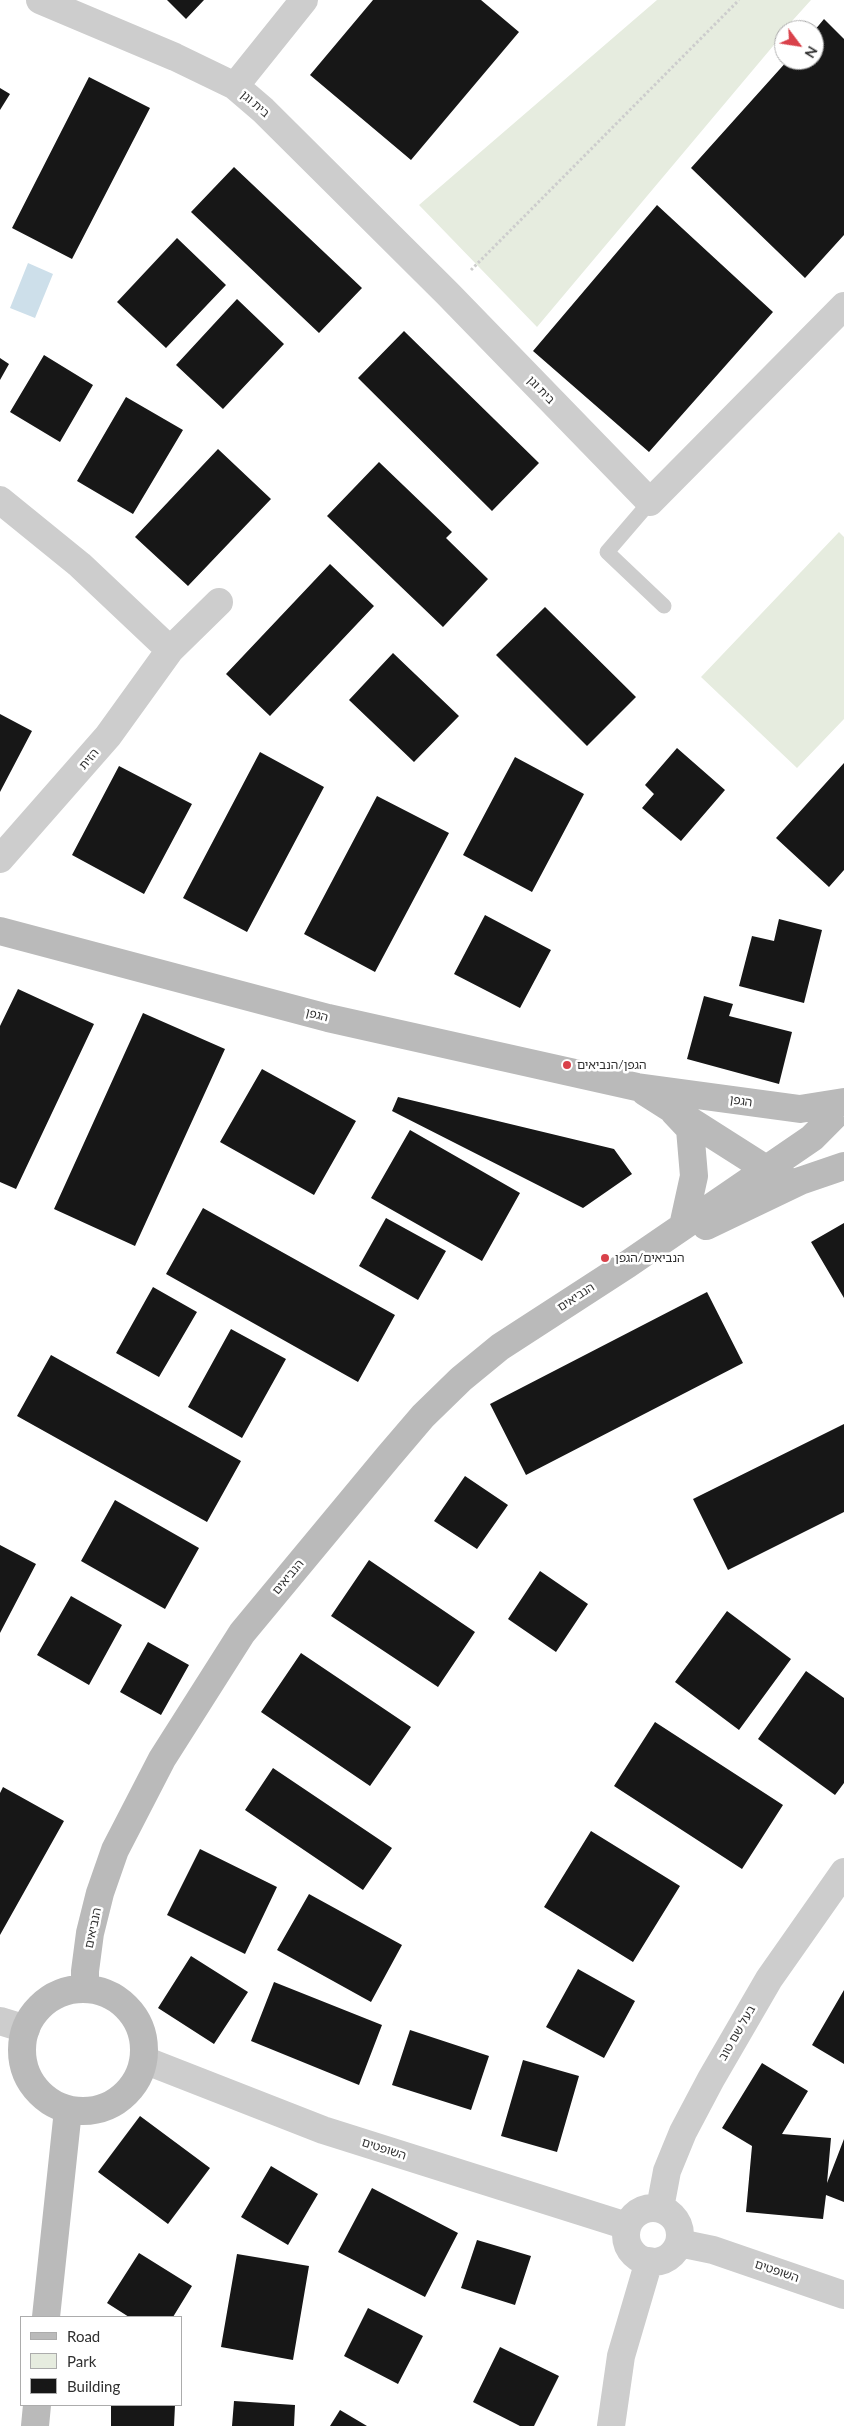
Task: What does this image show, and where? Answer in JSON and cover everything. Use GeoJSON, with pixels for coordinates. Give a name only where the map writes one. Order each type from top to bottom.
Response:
{"type":"FeatureCollection","features":[{"type":"Feature","properties":{"kind":"street","name":"בית וגן"},"geometry":{"type":"LineString","coordinates":[[40,0],[175,57],[235,86],[263,110],[448,294],[650,502]]}},
{"type":"Feature","properties":{"kind":"street","name":"בית וגן"},"geometry":{"type":"LineString","coordinates":[[235,86],[304,0]]}},
{"type":"Feature","properties":{"kind":"street"},"geometry":{"type":"LineString","coordinates":[[650,502],[844,306]]}},
{"type":"Feature","properties":{"kind":"street"},"geometry":{"type":"LineString","coordinates":[[0,500],[80,565],[170,650]]}},
{"type":"Feature","properties":{"kind":"street","name":"הזית"},"geometry":{"type":"LineString","coordinates":[[0,859],[108,736],[170,650],[219,602]]}},
{"type":"Feature","properties":{"kind":"street","name":"הגפן"},"geometry":{"type":"LineString","coordinates":[[0,931],[328,1018],[637,1087],[800,1109],[844,1102]]}},
{"type":"Feature","properties":{"kind":"street","name":"הגפן"},"geometry":{"type":"LineString","coordinates":[[637,1087],[766,1169],[800,1182]]}},
{"type":"Feature","properties":{"kind":"street"},"geometry":{"type":"LineString","coordinates":[[668,1106],[690,1129],[694,1176],[683,1226]]}},
{"type":"Feature","properties":{"kind":"street","name":"הנביאים"},"geometry":{"type":"LineString","coordinates":[[85,1989],[85,1971],[90,1933],[100,1893],[115,1850],[162,1759],[242,1633],[423,1416],[462,1379],[500,1347],[628,1264],[812,1138],[844,1106]]}},
{"type":"Feature","properties":{"kind":"street","name":"הנביאים"},"geometry":{"type":"LineString","coordinates":[[628,1264],[800,1182],[844,1166]]}},
{"type":"Feature","properties":{"kind":"street","name":"בעל שם טוב"},"geometry":{"type":"LineString","coordinates":[[660,2208],[667,2171],[683,2132],[711,2079],[769,1979],[844,1872]]}},
{"type":"Feature","properties":{"kind":"street"},"geometry":{"type":"LineString","coordinates":[[85,1989],[105,1993],[123,2003],[137,2020],[144,2039],[144,2060],[138,2079],[125,2095],[108,2107],[88,2112],[68,2110],[50,2102],[34,2088],[25,2070],[22,2049],[26,2029],[35,2012],[49,1999],[66,1992],[85,1989]]}},
{"type":"Feature","properties":{"kind":"street"},"geometry":{"type":"LineString","coordinates":[[0,2021],[26,2029]]}},
{"type":"Feature","properties":{"kind":"street","name":"השופטים"},"geometry":{"type":"LineString","coordinates":[[144,2060],[323,2130],[627,2226]]}},
{"type":"Feature","properties":{"kind":"street"},"geometry":{"type":"LineString","coordinates":[[46,2316],[68,2110]]}},
{"type":"Feature","properties":{"kind":"street"},"geometry":{"type":"LineString","coordinates":[[660,2208],[668,2212],[679,2225],[679,2243],[675,2252],[667,2258],[649,2261],[640,2258],[632,2252],[626,2235],[627,2226],[632,2217],[640,2211],[660,2208]]}},
{"type":"Feature","properties":{"kind":"street","name":"השופטים"},"geometry":{"type":"LineString","coordinates":[[679,2243],[713,2250],[844,2295]]}},
{"type":"Feature","properties":{"kind":"street"},"geometry":{"type":"LineString","coordinates":[[611,2426],[622,2356],[649,2261]]}},
{"type":"Feature","properties":{"kind":"street"},"geometry":{"type":"LineString","coordinates":[[35,2426],[37,2406]]}},
{"type":"Feature","properties":{"kind":"lane"},"geometry":{"type":"LineString","coordinates":[[650,502],[607,552],[664,606]]}},
{"type":"Feature","properties":{"kind":"path"},"geometry":{"type":"LineString","coordinates":[[448,294],[739,0]]}},
{"type":"Feature","properties":{"kind":"green space"},"geometry":{"type":"Polygon","coordinates":[[[657,0],[811,0],[793,20],[774,20],[774,45],[537,327],[419,205],[657,0]]]}},
{"type":"Feature","properties":{"kind":"green space"},"geometry":{"type":"Polygon","coordinates":[[[839,532],[844,537],[844,719],[797,768],[701,677],[839,532]]]}},
{"type":"Feature","properties":{"kind":"water"},"geometry":{"type":"Polygon","coordinates":[[[28,263],[53,274],[35,318],[10,308],[28,263]]]}},
{"type":"Feature","properties":{"kind":"building"},"geometry":{"type":"Polygon","coordinates":[[[167,0],[204,0],[186,19],[167,0]]]}},
{"type":"Feature","properties":{"kind":"building"},"geometry":{"type":"Polygon","coordinates":[[[373,0],[481,0],[519,32],[411,160],[310,75],[373,0]]]}},
{"type":"Feature","properties":{"kind":"building"},"geometry":{"type":"Polygon","coordinates":[[[823,20],[844,39],[844,235],[805,278],[691,168],[779,70],[824,70],[823,20]]]}},
{"type":"Feature","properties":{"kind":"building"},"geometry":{"type":"Polygon","coordinates":[[[89,77],[150,108],[72,259],[12,228],[89,77]]]}},
{"type":"Feature","properties":{"kind":"building"},"geometry":{"type":"Polygon","coordinates":[[[0,88],[10,94],[0,110],[0,88]]]}},
{"type":"Feature","properties":{"kind":"building"},"geometry":{"type":"Polygon","coordinates":[[[234,167],[362,288],[319,333],[191,212],[234,167]]]}},
{"type":"Feature","properties":{"kind":"building"},"geometry":{"type":"Polygon","coordinates":[[[657,205],[773,312],[649,452],[533,351],[657,205]]]}},
{"type":"Feature","properties":{"kind":"building"},"geometry":{"type":"Polygon","coordinates":[[[177,238],[226,285],[166,348],[117,302],[177,238]]]}},
{"type":"Feature","properties":{"kind":"building"},"geometry":{"type":"Polygon","coordinates":[[[237,299],[284,344],[223,409],[176,365],[237,299]]]}},
{"type":"Feature","properties":{"kind":"building"},"geometry":{"type":"Polygon","coordinates":[[[404,331],[539,463],[492,511],[358,378],[404,331]]]}},
{"type":"Feature","properties":{"kind":"building"},"geometry":{"type":"Polygon","coordinates":[[[44,355],[93,385],[60,442],[10,412],[44,355]]]}},
{"type":"Feature","properties":{"kind":"building"},"geometry":{"type":"Polygon","coordinates":[[[0,358],[9,364],[0,380],[0,358]]]}},
{"type":"Feature","properties":{"kind":"building"},"geometry":{"type":"Polygon","coordinates":[[[126,397],[183,430],[133,514],[77,481],[126,397]]]}},
{"type":"Feature","properties":{"kind":"building"},"geometry":{"type":"Polygon","coordinates":[[[218,449],[271,499],[188,586],[135,537],[218,449]]]}},
{"type":"Feature","properties":{"kind":"building"},"geometry":{"type":"Polygon","coordinates":[[[379,462],[452,532],[446,538],[488,579],[443,627],[327,516],[379,462]]]}},
{"type":"Feature","properties":{"kind":"building"},"geometry":{"type":"Polygon","coordinates":[[[330,564],[374,606],[270,716],[226,674],[330,564]]]}},
{"type":"Feature","properties":{"kind":"building"},"geometry":{"type":"Polygon","coordinates":[[[545,607],[636,697],[587,746],[496,655],[545,607]]]}},
{"type":"Feature","properties":{"kind":"building"},"geometry":{"type":"Polygon","coordinates":[[[393,653],[459,716],[414,762],[349,700],[393,653]]]}},
{"type":"Feature","properties":{"kind":"building"},"geometry":{"type":"Polygon","coordinates":[[[0,714],[32,731],[0,792],[0,714]]]}},
{"type":"Feature","properties":{"kind":"building"},"geometry":{"type":"Polygon","coordinates":[[[677,748],[725,790],[681,841],[642,808],[654,794],[645,785],[677,748]]]}},
{"type":"Feature","properties":{"kind":"building"},"geometry":{"type":"Polygon","coordinates":[[[260,752],[324,787],[247,932],[183,898],[260,752]]]}},
{"type":"Feature","properties":{"kind":"building"},"geometry":{"type":"Polygon","coordinates":[[[515,757],[584,794],[532,892],[463,855],[515,757]]]}},
{"type":"Feature","properties":{"kind":"building"},"geometry":{"type":"Polygon","coordinates":[[[844,763],[844,870],[829,887],[776,838],[844,763]]]}},
{"type":"Feature","properties":{"kind":"building"},"geometry":{"type":"Polygon","coordinates":[[[119,766],[192,804],[144,894],[72,855],[119,766]]]}},
{"type":"Feature","properties":{"kind":"building"},"geometry":{"type":"Polygon","coordinates":[[[377,796],[449,833],[375,972],[304,934],[377,796]]]}},
{"type":"Feature","properties":{"kind":"building"},"geometry":{"type":"Polygon","coordinates":[[[485,915],[551,950],[520,1008],[454,974],[485,915]]]}},
{"type":"Feature","properties":{"kind":"building"},"geometry":{"type":"Polygon","coordinates":[[[779,919],[822,930],[804,1003],[739,986],[752,936],[774,941],[779,919]]]}},
{"type":"Feature","properties":{"kind":"building"},"geometry":{"type":"Polygon","coordinates":[[[18,989],[94,1024],[16,1189],[0,1182],[0,1026],[18,989]]]}},
{"type":"Feature","properties":{"kind":"building"},"geometry":{"type":"Polygon","coordinates":[[[704,996],[733,1004],[729,1016],[792,1032],[779,1084],[687,1059],[704,996]]]}},
{"type":"Feature","properties":{"kind":"building"},"geometry":{"type":"Polygon","coordinates":[[[143,1013],[225,1049],[135,1246],[54,1209],[143,1013]]]}},
{"type":"Feature","properties":{"kind":"building"},"geometry":{"type":"Polygon","coordinates":[[[262,1069],[356,1121],[314,1195],[220,1142],[262,1069]]]}},
{"type":"Feature","properties":{"kind":"building"},"geometry":{"type":"Polygon","coordinates":[[[398,1097],[614,1149],[632,1174],[583,1208],[392,1111],[398,1097]]]}},
{"type":"Feature","properties":{"kind":"building"},"geometry":{"type":"Polygon","coordinates":[[[410,1130],[520,1193],[482,1261],[371,1198],[410,1130]]]}},
{"type":"Feature","properties":{"kind":"building"},"geometry":{"type":"Polygon","coordinates":[[[203,1208],[395,1315],[358,1382],[166,1274],[203,1208]]]}},
{"type":"Feature","properties":{"kind":"building"},"geometry":{"type":"Polygon","coordinates":[[[386,1218],[446,1251],[418,1300],[359,1266],[386,1218]]]}},
{"type":"Feature","properties":{"kind":"building"},"geometry":{"type":"Polygon","coordinates":[[[844,1223],[844,1298],[811,1242],[844,1223]]]}},
{"type":"Feature","properties":{"kind":"building"},"geometry":{"type":"Polygon","coordinates":[[[153,1287],[197,1312],[159,1377],[116,1353],[153,1287]]]}},
{"type":"Feature","properties":{"kind":"building"},"geometry":{"type":"Polygon","coordinates":[[[707,1292],[743,1363],[526,1475],[490,1404],[707,1292]]]}},
{"type":"Feature","properties":{"kind":"building"},"geometry":{"type":"Polygon","coordinates":[[[231,1329],[286,1359],[242,1438],[188,1407],[231,1329]]]}},
{"type":"Feature","properties":{"kind":"building"},"geometry":{"type":"Polygon","coordinates":[[[51,1355],[241,1461],[207,1522],[17,1416],[51,1355]]]}},
{"type":"Feature","properties":{"kind":"building"},"geometry":{"type":"Polygon","coordinates":[[[844,1424],[844,1512],[728,1570],[693,1499],[844,1424]]]}},
{"type":"Feature","properties":{"kind":"building"},"geometry":{"type":"Polygon","coordinates":[[[465,1476],[508,1505],[477,1549],[434,1521],[465,1476]]]}},
{"type":"Feature","properties":{"kind":"building"},"geometry":{"type":"Polygon","coordinates":[[[115,1500],[199,1548],[165,1609],[81,1561],[115,1500]]]}},
{"type":"Feature","properties":{"kind":"building"},"geometry":{"type":"Polygon","coordinates":[[[0,1545],[36,1564],[0,1633],[0,1545]]]}},
{"type":"Feature","properties":{"kind":"building"},"geometry":{"type":"Polygon","coordinates":[[[369,1560],[475,1632],[438,1687],[331,1616],[369,1560]]]}},
{"type":"Feature","properties":{"kind":"building"},"geometry":{"type":"Polygon","coordinates":[[[540,1571],[588,1604],[556,1652],[508,1619],[540,1571]]]}},
{"type":"Feature","properties":{"kind":"building"},"geometry":{"type":"Polygon","coordinates":[[[71,1596],[122,1625],[89,1685],[37,1655],[71,1596]]]}},
{"type":"Feature","properties":{"kind":"building"},"geometry":{"type":"Polygon","coordinates":[[[727,1611],[791,1659],[739,1730],[675,1682],[727,1611]]]}},
{"type":"Feature","properties":{"kind":"building"},"geometry":{"type":"Polygon","coordinates":[[[148,1642],[189,1665],[161,1715],[120,1692],[148,1642]]]}},
{"type":"Feature","properties":{"kind":"building"},"geometry":{"type":"Polygon","coordinates":[[[301,1653],[411,1727],[370,1786],[261,1712],[301,1653]]]}},
{"type":"Feature","properties":{"kind":"building"},"geometry":{"type":"Polygon","coordinates":[[[806,1671],[844,1698],[844,1783],[835,1795],[758,1739],[806,1671]]]}},
{"type":"Feature","properties":{"kind":"building"},"geometry":{"type":"Polygon","coordinates":[[[655,1722],[783,1805],[742,1869],[614,1786],[655,1722]]]}},
{"type":"Feature","properties":{"kind":"building"},"geometry":{"type":"Polygon","coordinates":[[[273,1768],[392,1848],[363,1890],[245,1810],[273,1768]]]}},
{"type":"Feature","properties":{"kind":"building"},"geometry":{"type":"Polygon","coordinates":[[[3,1787],[64,1821],[0,1935],[0,1793],[3,1787]]]}},
{"type":"Feature","properties":{"kind":"building"},"geometry":{"type":"Polygon","coordinates":[[[591,1831],[680,1886],[633,1962],[544,1907],[591,1831]]]}},
{"type":"Feature","properties":{"kind":"building"},"geometry":{"type":"Polygon","coordinates":[[[200,1849],[277,1887],[245,1954],[167,1915],[200,1849]]]}},
{"type":"Feature","properties":{"kind":"building"},"geometry":{"type":"Polygon","coordinates":[[[309,1894],[402,1945],[371,2002],[277,1950],[309,1894]]]}},
{"type":"Feature","properties":{"kind":"building"},"geometry":{"type":"Polygon","coordinates":[[[191,1956],[248,1992],[214,2044],[158,2008],[191,1956]]]}},
{"type":"Feature","properties":{"kind":"building"},"geometry":{"type":"Polygon","coordinates":[[[578,1969],[635,2001],[604,2058],[546,2027],[578,1969]]]}},
{"type":"Feature","properties":{"kind":"building"},"geometry":{"type":"Polygon","coordinates":[[[274,1982],[382,2025],[359,2085],[251,2041],[274,1982]]]}},
{"type":"Feature","properties":{"kind":"building"},"geometry":{"type":"Polygon","coordinates":[[[844,1990],[844,2064],[812,2045],[844,1990]]]}},
{"type":"Feature","properties":{"kind":"building"},"geometry":{"type":"Polygon","coordinates":[[[410,2030],[489,2056],[471,2110],[392,2085],[410,2030]]]}},
{"type":"Feature","properties":{"kind":"building"},"geometry":{"type":"Polygon","coordinates":[[[523,2060],[579,2076],[557,2152],[501,2136],[523,2060]]]}},
{"type":"Feature","properties":{"kind":"building"},"geometry":{"type":"Polygon","coordinates":[[[762,2063],[808,2091],[782,2134],[831,2138],[827,2183],[844,2139],[844,2202],[826,2195],[823,2219],[746,2212],[752,2146],[722,2128],[762,2063]]]}},
{"type":"Feature","properties":{"kind":"building"},"geometry":{"type":"Polygon","coordinates":[[[140,2116],[210,2168],[168,2224],[98,2172],[140,2116]]]}},
{"type":"Feature","properties":{"kind":"building"},"geometry":{"type":"Polygon","coordinates":[[[271,2166],[318,2194],[288,2245],[241,2217],[271,2166]]]}},
{"type":"Feature","properties":{"kind":"building"},"geometry":{"type":"Polygon","coordinates":[[[372,2188],[458,2233],[425,2297],[338,2252],[372,2188]]]}},
{"type":"Feature","properties":{"kind":"building"},"geometry":{"type":"Polygon","coordinates":[[[477,2240],[531,2256],[515,2305],[461,2288],[477,2240]]]}},
{"type":"Feature","properties":{"kind":"building"},"geometry":{"type":"Polygon","coordinates":[[[139,2253],[192,2286],[174,2316],[127,2316],[107,2303],[139,2253]]]}},
{"type":"Feature","properties":{"kind":"building"},"geometry":{"type":"Polygon","coordinates":[[[237,2254],[309,2266],[293,2360],[221,2347],[237,2254]]]}},
{"type":"Feature","properties":{"kind":"building"},"geometry":{"type":"Polygon","coordinates":[[[368,2308],[423,2336],[398,2384],[344,2356],[368,2308]]]}},
{"type":"Feature","properties":{"kind":"building"},"geometry":{"type":"Polygon","coordinates":[[[500,2347],[559,2376],[534,2426],[520,2426],[473,2402],[500,2347]]]}},
{"type":"Feature","properties":{"kind":"building"},"geometry":{"type":"Polygon","coordinates":[[[234,2401],[295,2405],[294,2426],[232,2426],[234,2401]]]}},
{"type":"Feature","properties":{"kind":"building"},"geometry":{"type":"Polygon","coordinates":[[[111,2406],[175,2406],[174,2426],[111,2426],[111,2406]]]}},
{"type":"Feature","properties":{"kind":"building"},"geometry":{"type":"Polygon","coordinates":[[[340,2410],[367,2426],[330,2426],[340,2410]]]}},
{"type":"Feature","properties":{"kind":"place","name":"הגפן/הנביאים"},"geometry":{"type":"Point","coordinates":[567,1065]}},
{"type":"Feature","properties":{"kind":"place","name":"הנביאים/הגפן"},"geometry":{"type":"Point","coordinates":[605,1258]}}]}
